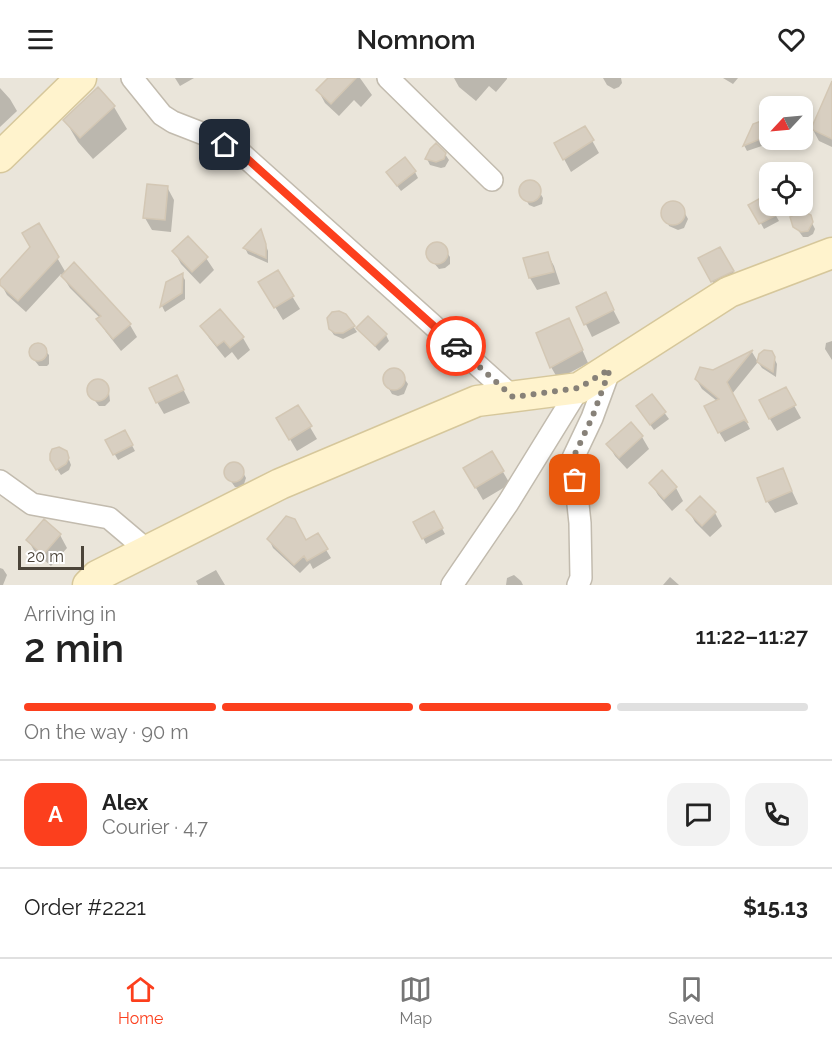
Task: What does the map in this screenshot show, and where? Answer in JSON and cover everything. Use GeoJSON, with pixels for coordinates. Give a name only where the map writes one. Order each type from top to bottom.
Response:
{"type":"FeatureCollection","features":[{"type":"Feature","properties":{"kind":"street"},"geometry":{"type":"LineString","coordinates":[[0,157],[81,78]]}},
{"type":"Feature","properties":{"kind":"street"},"geometry":{"type":"LineString","coordinates":[[132,78],[162,115],[242,154],[513,397]]}},
{"type":"Feature","properties":{"kind":"street"},"geometry":{"type":"LineString","coordinates":[[388,78],[492,180]]}},
{"type":"Feature","properties":{"kind":"street"},"geometry":{"type":"LineString","coordinates":[[88,585],[97,576],[291,479],[477,401],[579,388],[729,292],[832,253]]}},
{"type":"Feature","properties":{"kind":"street"},"geometry":{"type":"LineString","coordinates":[[578,585],[581,578],[580,524],[573,458],[592,418],[610,369]]}},
{"type":"Feature","properties":{"kind":"street"},"geometry":{"type":"LineString","coordinates":[[452,585],[508,503],[579,388]]}},
{"type":"Feature","properties":{"kind":"street"},"geometry":{"type":"LineString","coordinates":[[0,480],[32,504],[109,518],[148,550]]}},
{"type":"Feature","properties":{"kind":"shaded area"},"geometry":{"type":"Polygon","coordinates":[[[0,78],[832,78],[832,585],[0,585],[0,78]]]}},
{"type":"Feature","properties":{"kind":"building"},"geometry":{"type":"Polygon","coordinates":[[[328,78],[356,78],[331,104],[316,90],[328,78]]]}},
{"type":"Feature","properties":{"kind":"building"},"geometry":{"type":"Polygon","coordinates":[[[832,81],[832,139],[813,130],[813,124],[832,81]]]}},
{"type":"Feature","properties":{"kind":"building"},"geometry":{"type":"Polygon","coordinates":[[[98,87],[115,106],[80,138],[63,120],[98,87]]]}},
{"type":"Feature","properties":{"kind":"building"},"geometry":{"type":"Polygon","coordinates":[[[759,122],[759,139],[743,146],[753,124],[759,122]]]}},
{"type":"Feature","properties":{"kind":"building"},"geometry":{"type":"Polygon","coordinates":[[[585,126],[594,140],[563,160],[554,143],[585,126]]]}},
{"type":"Feature","properties":{"kind":"building"},"geometry":{"type":"Polygon","coordinates":[[[436,143],[446,153],[444,159],[436,162],[425,159],[430,149],[436,143]]]}},
{"type":"Feature","properties":{"kind":"building"},"geometry":{"type":"Polygon","coordinates":[[[405,157],[416,171],[397,186],[386,172],[405,157]]]}},
{"type":"Feature","properties":{"kind":"building"},"geometry":{"type":"Polygon","coordinates":[[[530,180],[540,187],[541,191],[534,201],[530,202],[520,195],[519,191],[526,181],[530,180]]]}},
{"type":"Feature","properties":{"kind":"building"},"geometry":{"type":"Polygon","coordinates":[[[147,184],[168,186],[165,220],[143,218],[147,184]]]}},
{"type":"Feature","properties":{"kind":"building"},"geometry":{"type":"Polygon","coordinates":[[[759,199],[759,216],[775,216],[759,224],[748,205],[759,199]]]}},
{"type":"Feature","properties":{"kind":"building"},"geometry":{"type":"Polygon","coordinates":[[[673,201],[682,204],[685,213],[682,222],[673,225],[664,222],[661,213],[664,204],[673,201]]]}},
{"type":"Feature","properties":{"kind":"building"},"geometry":{"type":"Polygon","coordinates":[[[811,216],[813,222],[808,231],[801,232],[793,227],[790,217],[811,216]]]}},
{"type":"Feature","properties":{"kind":"building"},"geometry":{"type":"Polygon","coordinates":[[[39,223],[59,257],[18,301],[0,285],[0,280],[30,247],[22,233],[39,223]]]}},
{"type":"Feature","properties":{"kind":"building"},"geometry":{"type":"Polygon","coordinates":[[[261,229],[266,244],[266,258],[243,248],[261,229]]]}},
{"type":"Feature","properties":{"kind":"building"},"geometry":{"type":"Polygon","coordinates":[[[188,236],[208,257],[192,272],[172,251],[188,236]]]}},
{"type":"Feature","properties":{"kind":"building"},"geometry":{"type":"Polygon","coordinates":[[[437,242],[445,245],[448,253],[445,261],[437,264],[429,261],[426,253],[429,245],[437,242]]]}},
{"type":"Feature","properties":{"kind":"building"},"geometry":{"type":"Polygon","coordinates":[[[720,247],[734,271],[711,282],[698,258],[720,247]]]}},
{"type":"Feature","properties":{"kind":"building"},"geometry":{"type":"Polygon","coordinates":[[[548,252],[554,272],[529,278],[523,258],[548,252]]]}},
{"type":"Feature","properties":{"kind":"building"},"geometry":{"type":"Polygon","coordinates":[[[74,262],[131,324],[113,339],[96,319],[101,316],[61,276],[74,262]]]}},
{"type":"Feature","properties":{"kind":"building"},"geometry":{"type":"Polygon","coordinates":[[[278,270],[294,296],[274,308],[258,282],[278,270]]]}},
{"type":"Feature","properties":{"kind":"building"},"geometry":{"type":"Polygon","coordinates":[[[183,273],[182,293],[160,307],[166,282],[183,273]]]}},
{"type":"Feature","properties":{"kind":"building"},"geometry":{"type":"Polygon","coordinates":[[[606,292],[614,310],[584,325],[576,307],[606,292]]]}},
{"type":"Feature","properties":{"kind":"building"},"geometry":{"type":"Polygon","coordinates":[[[220,309],[244,337],[230,348],[224,341],[217,346],[200,326],[220,309]]]}},
{"type":"Feature","properties":{"kind":"building"},"geometry":{"type":"Polygon","coordinates":[[[339,311],[346,314],[355,326],[343,333],[335,333],[329,329],[327,318],[332,312],[339,311]]]}},
{"type":"Feature","properties":{"kind":"building"},"geometry":{"type":"Polygon","coordinates":[[[368,316],[387,334],[375,346],[356,328],[368,316]]]}},
{"type":"Feature","properties":{"kind":"building"},"geometry":{"type":"Polygon","coordinates":[[[569,318],[583,350],[550,368],[536,333],[569,318]]]}},
{"type":"Feature","properties":{"kind":"building"},"geometry":{"type":"Polygon","coordinates":[[[34,343],[42,343],[47,348],[45,359],[34,361],[29,356],[29,348],[34,343]]]}},
{"type":"Feature","properties":{"kind":"building"},"geometry":{"type":"Polygon","coordinates":[[[753,350],[727,382],[748,423],[744,420],[718,433],[704,406],[719,399],[695,379],[700,367],[713,370],[753,350]]]}},
{"type":"Feature","properties":{"kind":"building"},"geometry":{"type":"Polygon","coordinates":[[[764,350],[772,351],[775,357],[773,372],[757,362],[759,354],[764,350]]]}},
{"type":"Feature","properties":{"kind":"building"},"geometry":{"type":"Polygon","coordinates":[[[390,368],[398,368],[405,375],[405,383],[398,390],[390,390],[383,383],[383,375],[390,368]]]}},
{"type":"Feature","properties":{"kind":"building"},"geometry":{"type":"Polygon","coordinates":[[[177,375],[184,390],[156,403],[149,388],[177,375]]]}},
{"type":"Feature","properties":{"kind":"building"},"geometry":{"type":"Polygon","coordinates":[[[98,379],[106,382],[109,390],[106,398],[98,401],[90,398],[87,390],[90,382],[98,379]]]}},
{"type":"Feature","properties":{"kind":"building"},"geometry":{"type":"Polygon","coordinates":[[[786,387],[796,405],[769,419],[759,400],[786,387]]]}},
{"type":"Feature","properties":{"kind":"building"},"geometry":{"type":"Polygon","coordinates":[[[652,394],[666,412],[650,425],[636,406],[652,394]]]}},
{"type":"Feature","properties":{"kind":"building"},"geometry":{"type":"Polygon","coordinates":[[[298,405],[312,426],[289,440],[276,418],[298,405]]]}},
{"type":"Feature","properties":{"kind":"building"},"geometry":{"type":"Polygon","coordinates":[[[631,422],[643,436],[619,458],[606,444],[631,422]]]}},
{"type":"Feature","properties":{"kind":"building"},"geometry":{"type":"Polygon","coordinates":[[[125,430],[133,445],[113,455],[105,440],[125,430]]]}},
{"type":"Feature","properties":{"kind":"building"},"geometry":{"type":"Polygon","coordinates":[[[59,447],[67,451],[69,458],[66,464],[56,470],[50,460],[50,454],[52,449],[59,447]]]}},
{"type":"Feature","properties":{"kind":"building"},"geometry":{"type":"Polygon","coordinates":[[[492,451],[504,471],[475,488],[463,468],[492,451]]]}},
{"type":"Feature","properties":{"kind":"building"},"geometry":{"type":"Polygon","coordinates":[[[234,462],[241,465],[244,472],[241,479],[234,482],[227,479],[224,472],[227,465],[234,462]]]}},
{"type":"Feature","properties":{"kind":"building"},"geometry":{"type":"Polygon","coordinates":[[[783,468],[792,491],[766,502],[757,478],[783,468]]]}},
{"type":"Feature","properties":{"kind":"building"},"geometry":{"type":"Polygon","coordinates":[[[662,470],[677,487],[664,499],[649,483],[662,470]]]}},
{"type":"Feature","properties":{"kind":"building"},"geometry":{"type":"Polygon","coordinates":[[[700,496],[716,512],[702,526],[686,510],[700,496]]]}},
{"type":"Feature","properties":{"kind":"building"},"geometry":{"type":"Polygon","coordinates":[[[434,511],[443,528],[422,539],[413,522],[434,511]]]}},
{"type":"Feature","properties":{"kind":"building"},"geometry":{"type":"Polygon","coordinates":[[[286,516],[295,519],[306,540],[318,533],[328,549],[307,561],[304,556],[294,565],[267,539],[286,516]]]}},
{"type":"Feature","properties":{"kind":"building"},"geometry":{"type":"Polygon","coordinates":[[[44,519],[61,534],[43,555],[26,540],[44,519]]]}},
{"type":"Feature","properties":{"kind":"way so far"},"geometry":{"type":"LineString","coordinates":[[456,346],[513,397],[579,388],[610,369],[592,418],[573,458],[575,480]]}},
{"type":"Feature","properties":{"kind":"route"},"geometry":{"type":"LineString","coordinates":[[225,145],[242,154],[456,346]]}}]}
